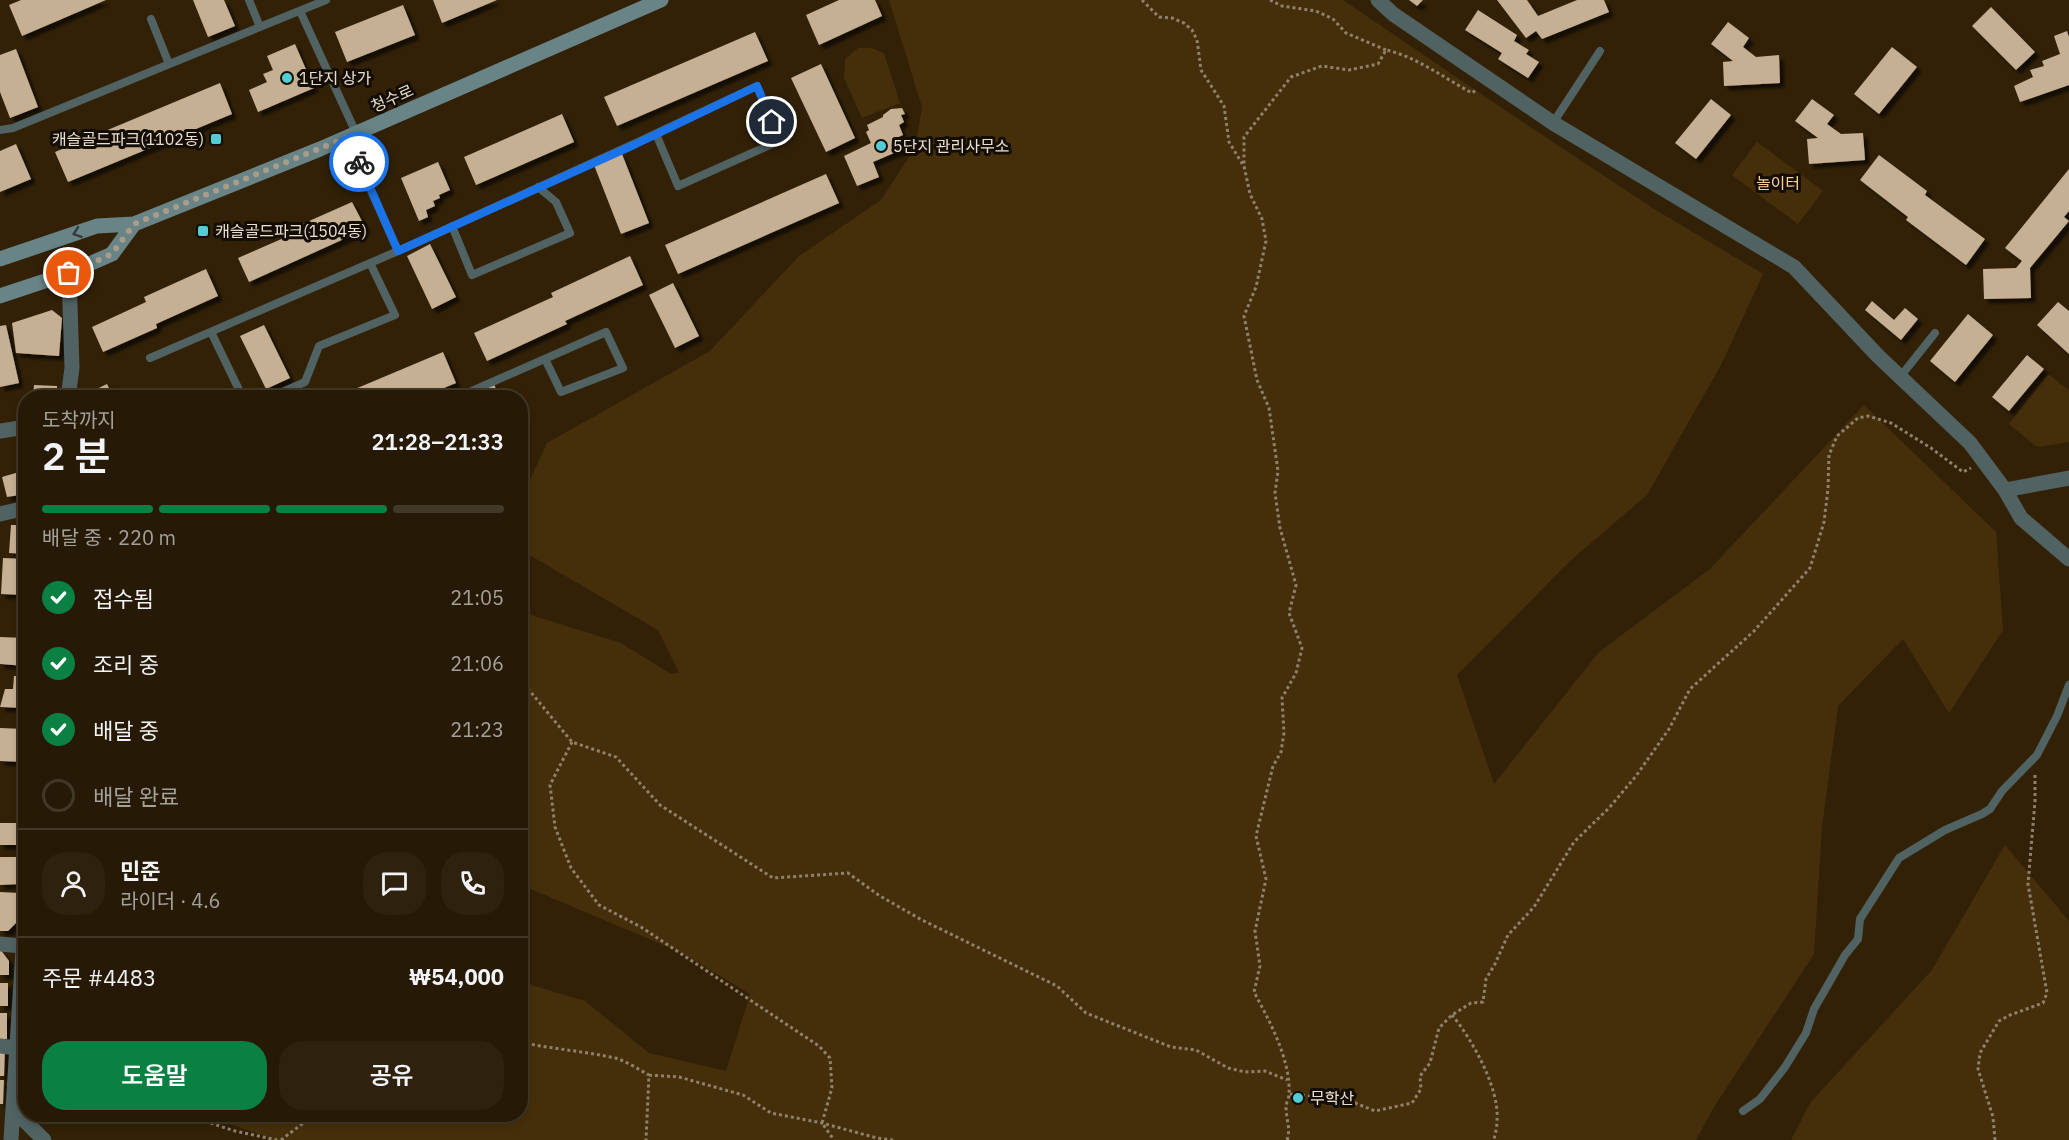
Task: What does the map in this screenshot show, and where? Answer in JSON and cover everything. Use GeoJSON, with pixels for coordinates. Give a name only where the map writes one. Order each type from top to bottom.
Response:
{"type":"FeatureCollection","features":[{"type":"Feature","properties":{"kind":"main road","name":"청수로"},"geometry":{"type":"LineString","coordinates":[[0,259],[97,226],[134,224],[352,135],[661,0]]}},
{"type":"Feature","properties":{"kind":"main road"},"geometry":{"type":"LineString","coordinates":[[0,296],[69,273],[112,254],[134,224]]}},
{"type":"Feature","properties":{"kind":"street"},"geometry":{"type":"LineString","coordinates":[[1378,0],[1393,14],[1553,123],[1794,267],[1878,356],[1970,443],[2005,490],[2021,518],[2069,559]]}},
{"type":"Feature","properties":{"kind":"street"},"geometry":{"type":"LineString","coordinates":[[69,273],[72,368],[69,390]]}},
{"type":"Feature","properties":{"kind":"street"},"geometry":{"type":"LineString","coordinates":[[0,431],[18,428]]}},
{"type":"Feature","properties":{"kind":"street"},"geometry":{"type":"LineString","coordinates":[[2005,490],[2069,478]]}},
{"type":"Feature","properties":{"kind":"street"},"geometry":{"type":"LineString","coordinates":[[0,514],[18,510]]}},
{"type":"Feature","properties":{"kind":"street"},"geometry":{"type":"LineString","coordinates":[[0,944],[18,946]]}},
{"type":"Feature","properties":{"kind":"street"},"geometry":{"type":"LineString","coordinates":[[11,1140],[18,1035]]}},
{"type":"Feature","properties":{"kind":"street"},"geometry":{"type":"LineString","coordinates":[[0,1046],[17,1047]]}},
{"type":"Feature","properties":{"kind":"street"},"geometry":{"type":"LineString","coordinates":[[13,1109],[18,1114]]}},
{"type":"Feature","properties":{"kind":"street"},"geometry":{"type":"LineString","coordinates":[[26,1122],[44,1140]]}},
{"type":"Feature","properties":{"kind":"lane"},"geometry":{"type":"LineString","coordinates":[[249,0],[260,27]]}},
{"type":"Feature","properties":{"kind":"lane"},"geometry":{"type":"LineString","coordinates":[[0,130],[13,128],[326,0]]}},
{"type":"Feature","properties":{"kind":"lane"},"geometry":{"type":"LineString","coordinates":[[300,10],[398,251]]}},
{"type":"Feature","properties":{"kind":"lane"},"geometry":{"type":"LineString","coordinates":[[151,19],[169,64]]}},
{"type":"Feature","properties":{"kind":"lane"},"geometry":{"type":"LineString","coordinates":[[1553,123],[1600,51]]}},
{"type":"Feature","properties":{"kind":"lane"},"geometry":{"type":"LineString","coordinates":[[150,358],[398,251],[757,86],[779,141],[678,186],[656,134]]}},
{"type":"Feature","properties":{"kind":"lane"},"geometry":{"type":"LineString","coordinates":[[452,226],[472,274],[570,233],[556,202],[538,187]]}},
{"type":"Feature","properties":{"kind":"lane"},"geometry":{"type":"LineString","coordinates":[[286,390],[305,382],[318,346],[395,315],[370,263]]}},
{"type":"Feature","properties":{"kind":"lane"},"geometry":{"type":"LineString","coordinates":[[211,332],[239,390]]}},
{"type":"Feature","properties":{"kind":"lane"},"geometry":{"type":"LineString","coordinates":[[474,390],[606,332],[622,368],[561,393],[545,359]]}},
{"type":"Feature","properties":{"kind":"lane"},"geometry":{"type":"LineString","coordinates":[[1900,377],[1935,333]]}},
{"type":"Feature","properties":{"kind":"lane"},"geometry":{"type":"LineString","coordinates":[[1743,1111],[1760,1099],[1785,1067],[1806,1033],[1814,1009],[1845,955],[1858,939],[1860,919],[1899,858],[1945,830],[1990,809],[2002,791],[2037,755],[2057,716],[2069,685]]}},
{"type":"Feature","properties":{"kind":"path"},"geometry":{"type":"LineString","coordinates":[[1142,0],[1159,17],[1172,18],[1184,23],[1192,30],[1197,40],[1201,70],[1224,106],[1230,142],[1244,166]]}},
{"type":"Feature","properties":{"kind":"path"},"geometry":{"type":"LineString","coordinates":[[1270,0],[1282,6],[1316,11],[1333,19],[1346,33],[1425,66],[1472,93],[1490,80]]}},
{"type":"Feature","properties":{"kind":"path"},"geometry":{"type":"LineString","coordinates":[[1287,1140],[1286,1106],[1289,1094],[1287,1080],[1274,1029],[1254,992],[1260,966],[1255,931],[1266,879],[1256,836],[1274,766],[1283,743],[1282,698],[1296,673],[1302,648],[1288,613],[1296,585],[1278,516],[1275,493],[1278,471],[1269,408],[1257,380],[1244,316],[1256,287],[1266,241],[1262,219],[1250,194],[1244,166],[1244,137],[1291,77],[1322,66],[1349,70],[1378,63],[1386,50]]}},
{"type":"Feature","properties":{"kind":"path"},"geometry":{"type":"LineString","coordinates":[[1289,1094],[1328,1098],[1339,1103],[1354,1103],[1375,1111],[1412,1103],[1421,1089],[1420,1076],[1430,1063],[1439,1028],[1452,1015],[1471,1003],[1483,1002],[1486,979],[1508,935],[1534,907],[1574,842],[1609,808],[1636,776],[1669,729],[1690,689],[1754,631],[1810,568],[1824,522],[1829,455],[1837,436],[1858,418],[1868,416],[1891,423],[1931,448],[1963,472],[1983,461]]}},
{"type":"Feature","properties":{"kind":"path"},"geometry":{"type":"LineString","coordinates":[[528,689],[572,742],[616,757],[660,805],[773,878],[848,873],[880,896],[922,920],[1057,986],[1086,1013],[1171,1047],[1196,1050],[1228,1068],[1245,1072],[1264,1071],[1287,1080]]}},
{"type":"Feature","properties":{"kind":"path"},"geometry":{"type":"LineString","coordinates":[[572,742],[550,785],[555,827],[571,868],[599,905],[641,927],[819,1046],[830,1058],[832,1088],[822,1123]]}},
{"type":"Feature","properties":{"kind":"path"},"geometry":{"type":"LineString","coordinates":[[1995,1140],[1994,1116],[1978,1069],[1980,1053],[1999,1021],[2043,1003],[2047,993],[2028,884],[2035,801],[2034,765],[2037,755]]}},
{"type":"Feature","properties":{"kind":"path"},"geometry":{"type":"LineString","coordinates":[[1452,1015],[1482,1060],[1491,1086],[1498,1119],[1494,1140]]}},
{"type":"Feature","properties":{"kind":"path"},"geometry":{"type":"LineString","coordinates":[[528,1044],[617,1059],[649,1075],[679,1077],[743,1095],[771,1113],[893,1140]]}},
{"type":"Feature","properties":{"kind":"path"},"geometry":{"type":"LineString","coordinates":[[646,1140],[649,1075]]}},
{"type":"Feature","properties":{"kind":"path"},"geometry":{"type":"LineString","coordinates":[[207,1122],[277,1140]]}},
{"type":"Feature","properties":{"kind":"path"},"geometry":{"type":"LineString","coordinates":[[281,1140],[303,1122]]}},
{"type":"Feature","properties":{"kind":"path"},"geometry":{"type":"LineString","coordinates":[[822,1123],[834,1140]]}},
{"type":"Feature","properties":{"kind":"green space"},"geometry":{"type":"Polygon","coordinates":[[[889,0],[1343,0],[1656,210],[1763,274],[1721,365],[1647,495],[1570,561],[1457,675],[1494,784],[1599,652],[1710,569],[1864,405],[1996,532],[2003,630],[1949,713],[1903,639],[1838,706],[1822,828],[1814,954],[1714,1107],[1696,1140],[267,1140],[268,1137],[224,1122],[528,1122],[528,984],[585,1001],[649,1053],[726,1071],[750,994],[680,952],[528,888],[528,614],[621,643],[671,674],[679,673],[658,630],[528,554],[528,484],[547,443],[710,351],[799,256],[881,200],[915,148],[922,107],[889,0]]]}},
{"type":"Feature","properties":{"kind":"green space"},"geometry":{"type":"Polygon","coordinates":[[[858,48],[872,48],[884,53],[900,103],[862,118],[844,78],[845,59],[858,48]]]}},
{"type":"Feature","properties":{"kind":"green space","name":"놀이터"},"geometry":{"type":"Polygon","coordinates":[[[1757,142],[1823,191],[1798,224],[1732,175],[1757,142]]]}},
{"type":"Feature","properties":{"kind":"green space"},"geometry":{"type":"Polygon","coordinates":[[[2048,374],[2069,390],[2069,442],[2037,447],[2009,424],[2048,374]]]}},
{"type":"Feature","properties":{"kind":"green space"},"geometry":{"type":"Polygon","coordinates":[[[2005,845],[2069,921],[2069,1140],[1791,1140],[1810,1103],[1932,970],[2005,845]]]}},
{"type":"Feature","properties":{"kind":"building"},"geometry":{"type":"Polygon","coordinates":[[[21,0],[106,0],[22,36],[9,5],[21,0]]]}},
{"type":"Feature","properties":{"kind":"building"},"geometry":{"type":"Polygon","coordinates":[[[193,0],[224,0],[235,26],[208,37],[193,0]]]}},
{"type":"Feature","properties":{"kind":"building"},"geometry":{"type":"Polygon","coordinates":[[[433,0],[497,0],[442,23],[433,0]]]}},
{"type":"Feature","properties":{"kind":"building"},"geometry":{"type":"Polygon","coordinates":[[[839,0],[875,0],[882,16],[819,45],[806,15],[839,0]]]}},
{"type":"Feature","properties":{"kind":"building"},"geometry":{"type":"Polygon","coordinates":[[[1409,0],[1423,0],[1417,6],[1409,0]]]}},
{"type":"Feature","properties":{"kind":"building"},"geometry":{"type":"Polygon","coordinates":[[[1497,0],[1527,0],[1538,16],[1577,0],[1604,0],[1609,12],[1542,39],[1536,31],[1526,38],[1497,0]]]}},
{"type":"Feature","properties":{"kind":"building"},"geometry":{"type":"Polygon","coordinates":[[[403,5],[415,35],[347,62],[335,32],[403,5]]]}},
{"type":"Feature","properties":{"kind":"building"},"geometry":{"type":"Polygon","coordinates":[[[1991,7],[2035,52],[2016,70],[1972,26],[1991,7]]]}},
{"type":"Feature","properties":{"kind":"building"},"geometry":{"type":"Polygon","coordinates":[[[1478,10],[1517,35],[1514,41],[1529,50],[1526,54],[1539,62],[1528,78],[1498,59],[1502,53],[1465,30],[1478,10]]]}},
{"type":"Feature","properties":{"kind":"building"},"geometry":{"type":"Polygon","coordinates":[[[1728,22],[1749,38],[1743,47],[1756,57],[1779,55],[1780,83],[1724,86],[1723,62],[1733,61],[1711,44],[1728,22]]]}},
{"type":"Feature","properties":{"kind":"building"},"geometry":{"type":"Polygon","coordinates":[[[2067,31],[2069,85],[2020,102],[2014,86],[2033,77],[2030,70],[2044,66],[2042,61],[2060,54],[2054,36],[2067,31]]]}},
{"type":"Feature","properties":{"kind":"building"},"geometry":{"type":"Polygon","coordinates":[[[755,32],[768,61],[617,126],[604,97],[755,32]]]}},
{"type":"Feature","properties":{"kind":"building","name":"1단지 상가"},"geometry":{"type":"Polygon","coordinates":[[[295,44],[314,88],[258,112],[249,90],[267,82],[263,74],[273,70],[267,56],[295,44]]]}},
{"type":"Feature","properties":{"kind":"building"},"geometry":{"type":"Polygon","coordinates":[[[1892,47],[1917,67],[1879,114],[1854,94],[1892,47]]]}},
{"type":"Feature","properties":{"kind":"building"},"geometry":{"type":"Polygon","coordinates":[[[16,49],[38,107],[10,118],[0,92],[0,55],[16,49]]]}},
{"type":"Feature","properties":{"kind":"building"},"geometry":{"type":"Polygon","coordinates":[[[821,64],[855,138],[826,152],[791,78],[821,64]]]}},
{"type":"Feature","properties":{"kind":"building"},"geometry":{"type":"Polygon","coordinates":[[[220,83],[232,114],[68,182],[55,152],[220,83]]]}},
{"type":"Feature","properties":{"kind":"building"},"geometry":{"type":"Polygon","coordinates":[[[1711,99],[1731,115],[1696,159],[1675,143],[1711,99]]]}},
{"type":"Feature","properties":{"kind":"building"},"geometry":{"type":"Polygon","coordinates":[[[1812,99],[1834,115],[1827,124],[1841,134],[1863,133],[1865,160],[1809,164],[1807,139],[1818,138],[1795,121],[1812,99]]]}},
{"type":"Feature","properties":{"kind":"building","name":"5단지 관리사무소"},"geometry":{"type":"Polygon","coordinates":[[[902,108],[905,114],[901,115],[904,122],[899,125],[903,135],[896,138],[901,150],[873,162],[879,177],[857,186],[844,156],[871,143],[866,132],[869,130],[867,125],[883,117],[891,109],[902,108]]]}},
{"type":"Feature","properties":{"kind":"building"},"geometry":{"type":"Polygon","coordinates":[[[562,114],[574,142],[476,185],[464,157],[562,114]]]}},
{"type":"Feature","properties":{"kind":"building"},"geometry":{"type":"Polygon","coordinates":[[[16,144],[31,179],[0,192],[0,151],[16,144]]]}},
{"type":"Feature","properties":{"kind":"building"},"geometry":{"type":"Polygon","coordinates":[[[622,154],[649,223],[621,234],[594,165],[622,154]]]}},
{"type":"Feature","properties":{"kind":"building"},"geometry":{"type":"Polygon","coordinates":[[[1879,155],[1927,191],[1925,195],[1985,239],[1966,265],[1906,220],[1908,217],[1860,180],[1879,155]]]}},
{"type":"Feature","properties":{"kind":"building"},"geometry":{"type":"Polygon","coordinates":[[[438,162],[450,190],[433,201],[435,206],[426,210],[428,217],[419,221],[401,178],[438,162]]]}},
{"type":"Feature","properties":{"kind":"building"},"geometry":{"type":"Polygon","coordinates":[[[2069,169],[2069,211],[2064,217],[2069,221],[2030,268],[2031,298],[1984,299],[1983,269],[2016,268],[2022,261],[2005,248],[2069,169]]]}},
{"type":"Feature","properties":{"kind":"building"},"geometry":{"type":"Polygon","coordinates":[[[826,174],[839,203],[678,274],[665,245],[826,174]]]}},
{"type":"Feature","properties":{"kind":"building"},"geometry":{"type":"Polygon","coordinates":[[[352,202],[366,229],[249,282],[238,258],[293,234],[291,229],[352,202]]]}},
{"type":"Feature","properties":{"kind":"building"},"geometry":{"type":"Polygon","coordinates":[[[430,244],[456,297],[432,309],[407,256],[430,244]]]}},
{"type":"Feature","properties":{"kind":"building"},"geometry":{"type":"Polygon","coordinates":[[[630,256],[643,285],[487,361],[474,333],[553,297],[551,293],[630,256]]]}},
{"type":"Feature","properties":{"kind":"building"},"geometry":{"type":"Polygon","coordinates":[[[206,269],[218,296],[156,324],[157,328],[103,352],[92,327],[146,302],[144,297],[206,269]]]}},
{"type":"Feature","properties":{"kind":"building"},"geometry":{"type":"Polygon","coordinates":[[[673,283],[699,336],[675,348],[649,295],[673,283]]]}},
{"type":"Feature","properties":{"kind":"building"},"geometry":{"type":"Polygon","coordinates":[[[1872,301],[1894,320],[1905,308],[1918,319],[1901,340],[1865,310],[1872,301]]]}},
{"type":"Feature","properties":{"kind":"building"},"geometry":{"type":"Polygon","coordinates":[[[2058,302],[2069,311],[2069,354],[2037,325],[2058,302]]]}},
{"type":"Feature","properties":{"kind":"building"},"geometry":{"type":"Polygon","coordinates":[[[52,310],[62,318],[59,356],[16,353],[12,323],[52,310]]]}},
{"type":"Feature","properties":{"kind":"building"},"geometry":{"type":"Polygon","coordinates":[[[1968,314],[1993,335],[1955,382],[1930,361],[1968,314]]]}},
{"type":"Feature","properties":{"kind":"building"},"geometry":{"type":"Polygon","coordinates":[[[6,325],[19,383],[0,387],[0,326],[6,325]]]}},
{"type":"Feature","properties":{"kind":"building"},"geometry":{"type":"Polygon","coordinates":[[[264,325],[290,378],[266,389],[240,336],[264,325]]]}},
{"type":"Feature","properties":{"kind":"building"},"geometry":{"type":"Polygon","coordinates":[[[443,352],[456,383],[439,390],[353,390],[443,352]]]}},
{"type":"Feature","properties":{"kind":"building"},"geometry":{"type":"Polygon","coordinates":[[[2027,355],[2044,369],[2009,411],[1992,397],[2027,355]]]}},
{"type":"Feature","properties":{"kind":"building"},"geometry":{"type":"Polygon","coordinates":[[[493,382],[496,390],[477,390],[493,382]]]}},
{"type":"Feature","properties":{"kind":"building"},"geometry":{"type":"Polygon","coordinates":[[[107,384],[110,390],[94,390],[107,384]]]}},
{"type":"Feature","properties":{"kind":"building"},"geometry":{"type":"Polygon","coordinates":[[[34,385],[57,386],[57,390],[34,390],[34,385]]]}},
{"type":"Feature","properties":{"kind":"building"},"geometry":{"type":"Polygon","coordinates":[[[18,472],[18,495],[7,497],[2,477],[18,472]]]}},
{"type":"Feature","properties":{"kind":"building"},"geometry":{"type":"Polygon","coordinates":[[[11,525],[18,525],[18,554],[9,553],[11,525]]]}},
{"type":"Feature","properties":{"kind":"building"},"geometry":{"type":"Polygon","coordinates":[[[3,558],[18,559],[18,595],[1,594],[3,558]]]}},
{"type":"Feature","properties":{"kind":"building"},"geometry":{"type":"Polygon","coordinates":[[[0,637],[18,638],[18,665],[0,664],[0,637]]]}},
{"type":"Feature","properties":{"kind":"building"},"geometry":{"type":"Polygon","coordinates":[[[14,676],[18,676],[18,708],[0,707],[5,689],[13,689],[14,676]]]}},
{"type":"Feature","properties":{"kind":"building"},"geometry":{"type":"Polygon","coordinates":[[[0,728],[18,729],[18,762],[0,761],[0,728]]]}},
{"type":"Feature","properties":{"kind":"building"},"geometry":{"type":"Polygon","coordinates":[[[0,823],[18,823],[18,845],[0,845],[0,823]]]}},
{"type":"Feature","properties":{"kind":"building"},"geometry":{"type":"Polygon","coordinates":[[[0,857],[18,857],[18,884],[0,885],[0,857]]]}},
{"type":"Feature","properties":{"kind":"building"},"geometry":{"type":"Polygon","coordinates":[[[0,892],[18,893],[18,921],[8,931],[0,931],[0,892]]]}},
{"type":"Feature","properties":{"kind":"building"},"geometry":{"type":"Polygon","coordinates":[[[0,949],[9,961],[9,975],[0,975],[0,949]]]}},
{"type":"Feature","properties":{"kind":"building"},"geometry":{"type":"Polygon","coordinates":[[[0,983],[8,983],[8,1006],[0,1006],[0,983]]]}},
{"type":"Feature","properties":{"kind":"building"},"geometry":{"type":"Polygon","coordinates":[[[0,1013],[7,1013],[7,1039],[0,1039],[0,1013]]]}},
{"type":"Feature","properties":{"kind":"building"},"geometry":{"type":"Polygon","coordinates":[[[0,1049],[5,1049],[4,1076],[0,1076],[0,1049]]]}},
{"type":"Feature","properties":{"kind":"building"},"geometry":{"type":"Polygon","coordinates":[[[0,1080],[4,1080],[3,1104],[0,1104],[0,1080]]]}},
{"type":"Feature","properties":{"kind":"way so far"},"geometry":{"type":"LineString","coordinates":[[69,273],[112,254],[134,224],[348,137],[359,162]]}},
{"type":"Feature","properties":{"kind":"place","name":"1단지 상가"},"geometry":{"type":"Point","coordinates":[287,78]}},
{"type":"Feature","properties":{"kind":"place","name":"캐슬골드파크(1102동)"},"geometry":{"type":"Point","coordinates":[216,139]}},
{"type":"Feature","properties":{"kind":"place","name":"5단지 관리사무소"},"geometry":{"type":"Point","coordinates":[881,146]}},
{"type":"Feature","properties":{"kind":"place","name":"캐슬골드파크(1504동)"},"geometry":{"type":"Point","coordinates":[203,231]}},
{"type":"Feature","properties":{"kind":"place","name":"무학산"},"geometry":{"type":"Point","coordinates":[1298,1098]}},
{"type":"Feature","properties":{"kind":"route"},"geometry":{"type":"LineString","coordinates":[[359,162],[398,251],[636,144],[757,86],[772,122]]}}]}
